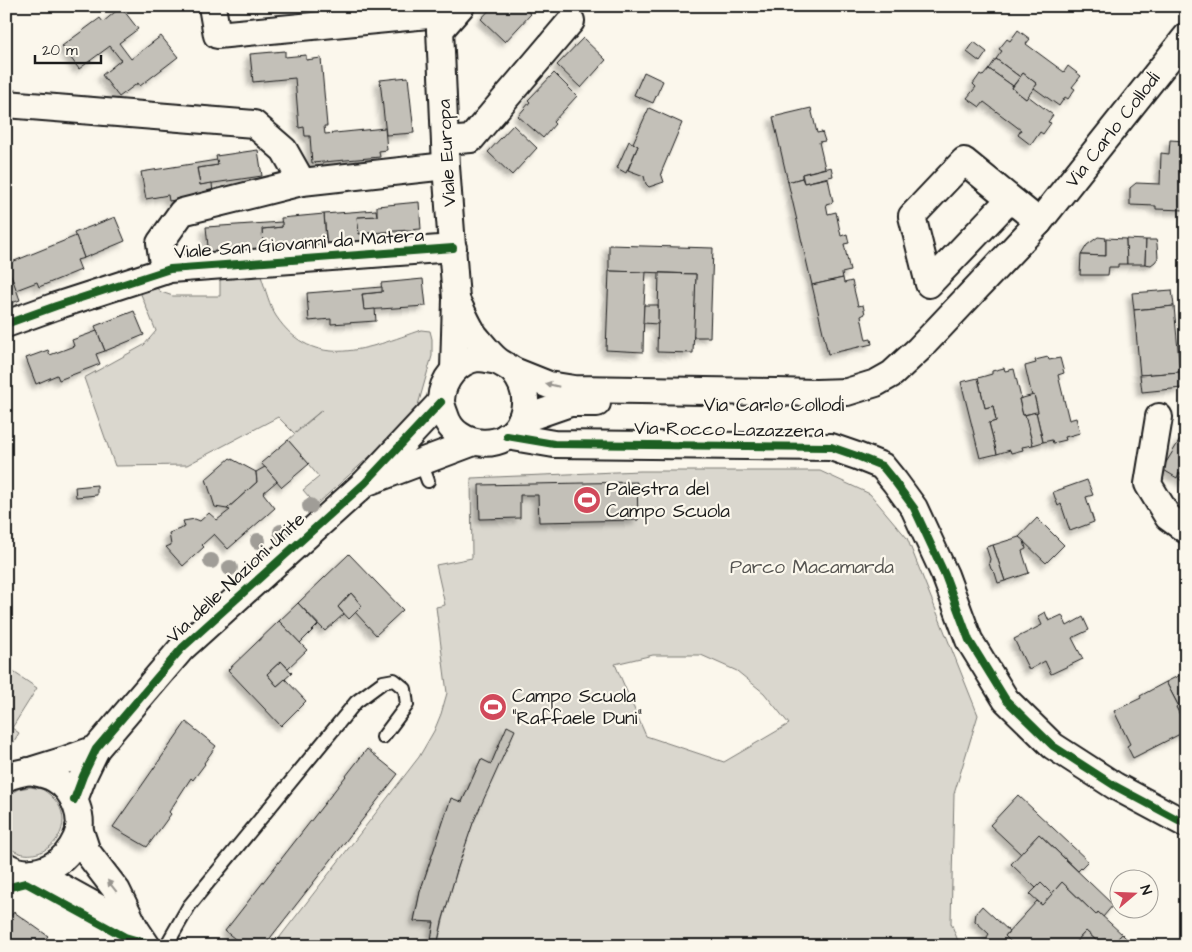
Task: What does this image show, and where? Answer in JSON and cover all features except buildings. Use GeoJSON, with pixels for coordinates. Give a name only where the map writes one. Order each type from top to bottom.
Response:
{"type":"FeatureCollection","features":[{"type":"Feature","properties":{"kind":"street"},"geometry":{"type":"LineString","coordinates":[[212,6],[217,35],[445,14]]}},
{"type":"Feature","properties":{"kind":"street","name":"Viale Europa"},"geometry":{"type":"LineString","coordinates":[[445,14],[446,153],[456,300],[454,370]]}},
{"type":"Feature","properties":{"kind":"street"},"geometry":{"type":"LineString","coordinates":[[164,271],[160,243],[182,212],[302,182],[446,153],[471,139],[571,21]]}},
{"type":"Feature","properties":{"kind":"street","name":"Via Carlo Collodi"},"geometry":{"type":"LineString","coordinates":[[506,366],[549,385],[574,389],[816,393],[847,392],[876,383],[892,374],[919,349],[1039,222],[1186,37]]}},
{"type":"Feature","properties":{"kind":"street"},"geometry":{"type":"LineString","coordinates":[[6,104],[254,124],[284,150],[302,182]]}},
{"type":"Feature","properties":{"kind":"street"},"geometry":{"type":"LineString","coordinates":[[1010,199],[1039,222]]}},
{"type":"Feature","properties":{"kind":"street","name":"Via Carlo Collodi"},"geometry":{"type":"LineString","coordinates":[[514,428],[570,403],[792,407],[851,405],[881,396],[897,386],[927,358],[1028,251],[1039,222]]}},
{"type":"Feature","properties":{"kind":"street","name":"Viale San Giovanni da Matera"},"geometry":{"type":"LineString","coordinates":[[6,324],[170,269],[453,248]]}},
{"type":"Feature","properties":{"kind":"street"},"geometry":{"type":"LineString","coordinates":[[456,300],[474,334],[506,366],[524,388],[526,405],[514,428],[493,442],[474,442],[460,436],[447,422],[441,402],[443,387],[447,378],[464,362],[479,358],[506,366]]}},
{"type":"Feature","properties":{"kind":"street","name":"Via delle Nazioni Unite"},"geometry":{"type":"LineString","coordinates":[[74,800],[96,749],[182,648],[365,483],[441,402]]}},
{"type":"Feature","properties":{"kind":"street"},"geometry":{"type":"LineString","coordinates":[[1159,416],[1148,484],[1168,517],[1186,530]]}},
{"type":"Feature","properties":{"kind":"street","name":"Via Rocco Lazazzera"},"geometry":{"type":"LineString","coordinates":[[514,428],[554,444],[831,447],[882,466],[914,508],[970,640],[1006,700],[1053,746],[1115,786],[1186,824]]}},
{"type":"Feature","properties":{"kind":"street"},"geometry":{"type":"LineString","coordinates":[[365,483],[424,472],[474,442]]}},
{"type":"Feature","properties":{"kind":"street"},"geometry":{"type":"LineString","coordinates":[[18,775],[96,749]]}},
{"type":"Feature","properties":{"kind":"street"},"geometry":{"type":"LineString","coordinates":[[16,871],[44,870],[64,858],[77,839],[79,828],[77,806],[68,790],[57,780],[46,775],[18,775]]}},
{"type":"Feature","properties":{"kind":"street"},"geometry":{"type":"LineString","coordinates":[[79,828],[87,852],[154,942]]}},
{"type":"Feature","properties":{"kind":"street"},"geometry":{"type":"LineString","coordinates":[[16,871],[154,942]]}},
{"type":"Feature","properties":{"kind":"lane"},"geometry":{"type":"LineString","coordinates":[[154,942],[189,906],[356,702],[383,682],[394,680],[405,690],[407,705],[383,737]]}},
{"type":"Feature","properties":{"kind":"green space"},"geometry":{"type":"Polygon","coordinates":[[[261,276],[276,316],[291,334],[307,345],[325,350],[362,349],[421,330],[430,331],[432,356],[418,405],[401,428],[316,505],[303,490],[319,477],[288,440],[322,410],[294,433],[278,417],[187,465],[115,466],[84,378],[144,345],[156,331],[138,287],[152,284],[161,292],[173,296],[220,296],[220,279],[261,276]]]}},
{"type":"Feature","properties":{"kind":"green space","name":"Parco Macamarda"},"geometry":{"type":"Polygon","coordinates":[[[640,471],[820,471],[870,494],[907,538],[978,715],[954,794],[951,923],[960,946],[437,946],[460,862],[508,726],[491,764],[481,759],[462,802],[451,799],[420,892],[414,921],[434,922],[430,946],[273,946],[419,757],[434,731],[447,693],[436,607],[445,605],[436,565],[472,558],[471,478],[640,471]],[[653,655],[615,664],[646,736],[724,762],[789,724],[764,693],[737,671],[701,655],[653,655]]]}},
{"type":"Feature","properties":{"kind":"green space"},"geometry":{"type":"Polygon","coordinates":[[[6,667],[37,688],[12,728],[19,733],[6,754],[6,667]]]}},
{"type":"Feature","properties":{"kind":"green space"},"geometry":{"type":"Polygon","coordinates":[[[30,787],[42,789],[51,796],[60,808],[63,821],[60,833],[54,843],[44,851],[32,854],[19,853],[6,845],[6,797],[18,789],[30,787]]]}},
{"type":"Feature","properties":{"kind":"cycle path"},"geometry":{"type":"LineString","coordinates":[[6,324],[170,269],[453,248]]}},
{"type":"Feature","properties":{"kind":"cycle path"},"geometry":{"type":"LineString","coordinates":[[74,800],[96,749],[182,648],[365,483],[441,402]]}},
{"type":"Feature","properties":{"kind":"cycle path"},"geometry":{"type":"LineString","coordinates":[[507,436],[554,444],[831,447],[882,466],[914,508],[945,575],[969,640],[1006,700],[1053,746],[1115,786],[1186,824]]}},
{"type":"Feature","properties":{"kind":"cycle path"},"geometry":{"type":"LineString","coordinates":[[6,888],[26,883],[125,937],[146,943]]}},
{"type":"Feature","properties":{"kind":"place","name":"Palestra del Campo Scuola"},"geometry":{"type":"Point","coordinates":[587,500]}},
{"type":"Feature","properties":{"kind":"place","name":"Campo Scuola \"Raffaele Duni\""},"geometry":{"type":"Point","coordinates":[493,707]}}]}
